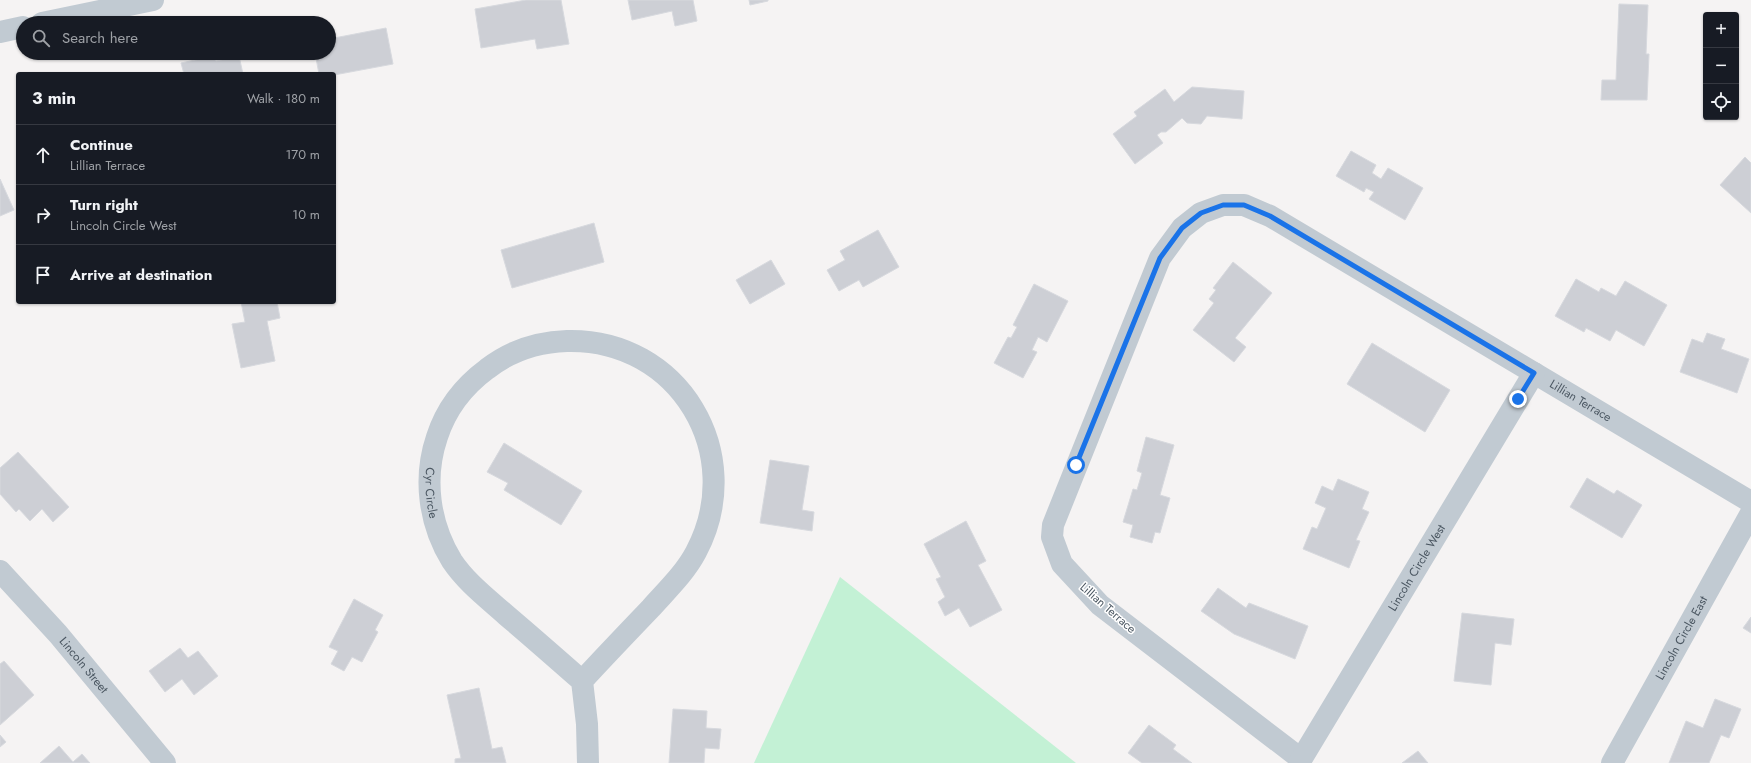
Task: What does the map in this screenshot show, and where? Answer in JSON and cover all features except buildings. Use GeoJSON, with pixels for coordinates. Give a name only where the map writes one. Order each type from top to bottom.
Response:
{"type":"FeatureCollection","features":[{"type":"Feature","properties":{"kind":"street"},"geometry":{"type":"LineString","coordinates":[[76,16],[153,0]]}},
{"type":"Feature","properties":{"kind":"street"},"geometry":{"type":"LineString","coordinates":[[0,32],[16,29]]}},
{"type":"Feature","properties":{"kind":"street","name":"Lillian Terrace"},"geometry":{"type":"LineString","coordinates":[[1300,761],[1100,605],[1062,564],[1052,537],[1053,525],[1160,258],[1182,228],[1201,213],[1223,205],[1244,205],[1270,216],[1751,502]]}},
{"type":"Feature","properties":{"kind":"street","name":"Cyr Circle"},"geometry":{"type":"LineString","coordinates":[[553,341],[582,341],[611,345],[638,356],[662,372],[682,392],[698,416],[709,443],[714,471],[714,500],[708,528],[696,554],[679,577],[582,681],[472,584],[450,556],[440,536],[431,509],[429,480],[432,451],[442,424],[456,399],[476,377],[499,360],[525,348],[553,341]]}},
{"type":"Feature","properties":{"kind":"street","name":"Lincoln Circle West"},"geometry":{"type":"LineString","coordinates":[[1300,761],[1534,373]]}},
{"type":"Feature","properties":{"kind":"street","name":"Lincoln Circle East"},"geometry":{"type":"LineString","coordinates":[[1612,763],[1751,513]]}},
{"type":"Feature","properties":{"kind":"street","name":"Lincoln Street"},"geometry":{"type":"LineString","coordinates":[[0,571],[58,634],[165,763]]}},
{"type":"Feature","properties":{"kind":"street"},"geometry":{"type":"LineString","coordinates":[[582,681],[588,763]]}},
{"type":"Feature","properties":{"kind":"green space"},"geometry":{"type":"Polygon","coordinates":[[[840,577],[1076,763],[754,763],[840,577]]]}},
{"type":"Feature","properties":{"kind":"route"},"geometry":{"type":"LineString","coordinates":[[1076,465],[1160,258],[1182,228],[1201,213],[1223,205],[1244,205],[1270,216],[1534,373],[1518,399]]}}]}
